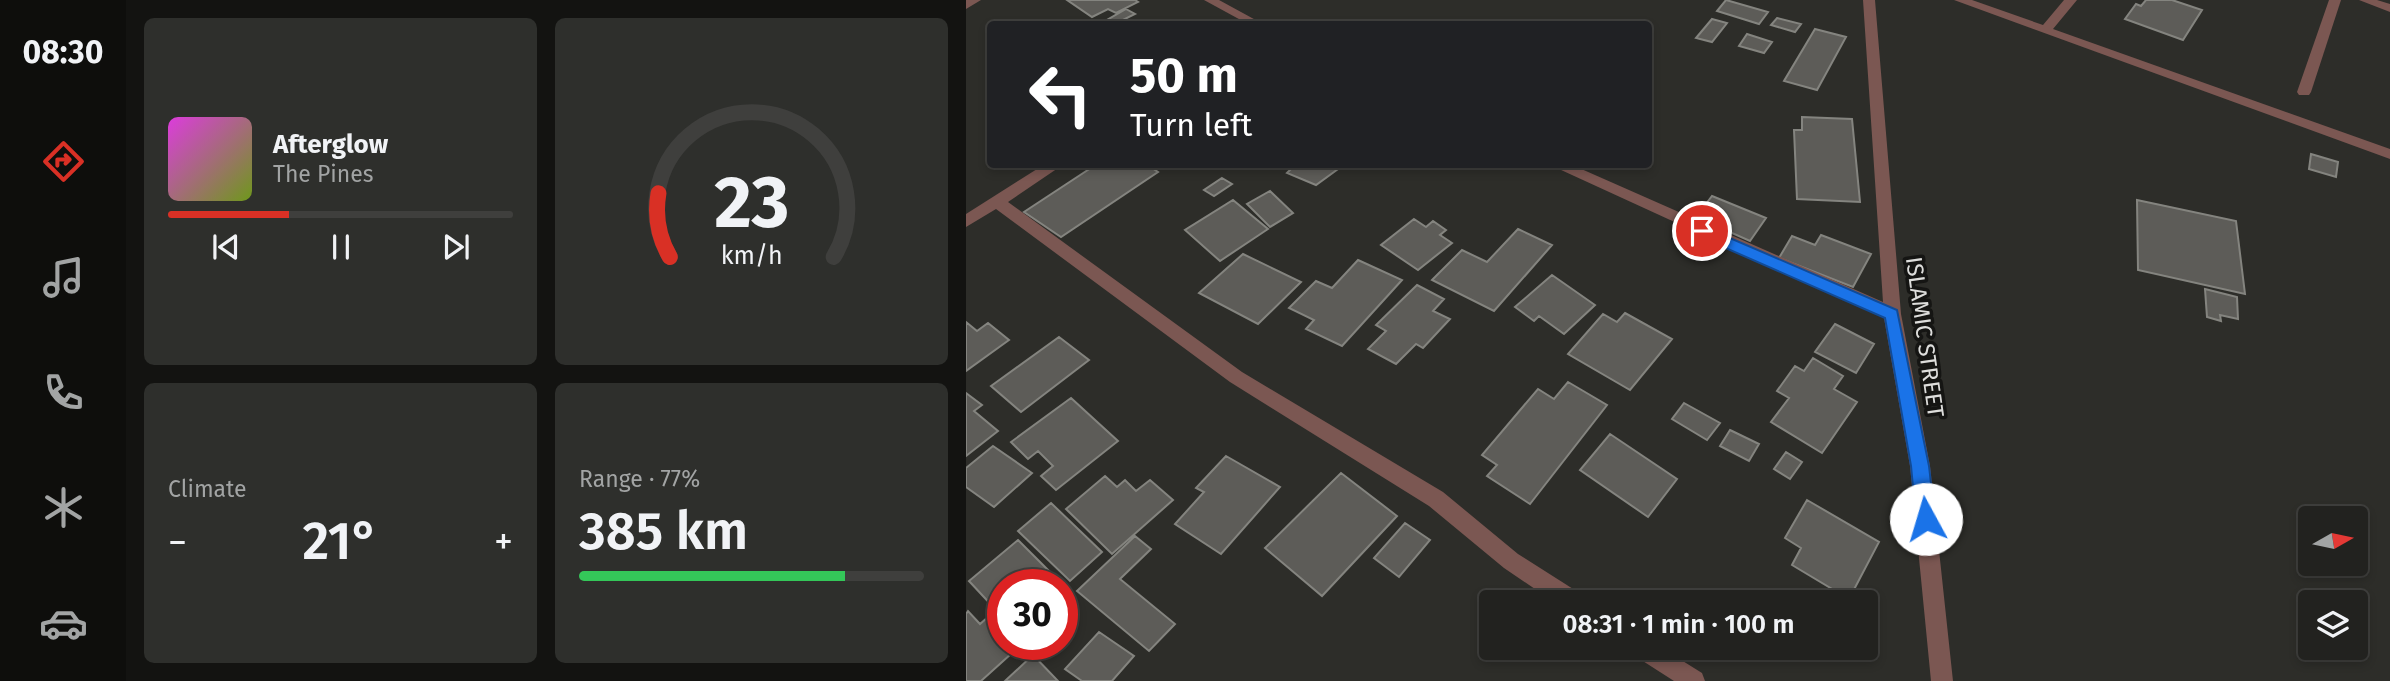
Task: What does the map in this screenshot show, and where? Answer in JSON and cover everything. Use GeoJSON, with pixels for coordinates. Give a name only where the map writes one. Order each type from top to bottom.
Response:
{"type":"FeatureCollection","features":[{"type":"Feature","properties":{"kind":"street"},"geometry":{"type":"LineString","coordinates":[[1210,0],[1251,21]]}},
{"type":"Feature","properties":{"kind":"street","name":"ISLAMIC STREET"},"geometry":{"type":"LineString","coordinates":[[1869,0],[1892,314],[1920,466],[1942,681]]}},
{"type":"Feature","properties":{"kind":"street"},"geometry":{"type":"LineString","coordinates":[[1960,0],[2390,155]]}},
{"type":"Feature","properties":{"kind":"street"},"geometry":{"type":"LineString","coordinates":[[2046,30],[2071,0]]}},
{"type":"Feature","properties":{"kind":"street"},"geometry":{"type":"LineString","coordinates":[[2304,92],[2335,0]]}},
{"type":"Feature","properties":{"kind":"street"},"geometry":{"type":"LineString","coordinates":[[2365,0],[2390,8]]}},
{"type":"Feature","properties":{"kind":"street"},"geometry":{"type":"LineString","coordinates":[[966,221],[1051,168]]}},
{"type":"Feature","properties":{"kind":"street"},"geometry":{"type":"LineString","coordinates":[[1564,168],[1892,314]]}},
{"type":"Feature","properties":{"kind":"street"},"geometry":{"type":"LineString","coordinates":[[998,202],[1236,377],[1436,499],[1511,561],[1555,590]]}},
{"type":"Feature","properties":{"kind":"street"},"geometry":{"type":"LineString","coordinates":[[1662,660],[1694,681]]}},
{"type":"Feature","properties":{"kind":"building"},"geometry":{"type":"Polygon","coordinates":[[[1067,0],[1138,2],[1116,13],[1108,9],[1092,17],[1067,0]]]}},
{"type":"Feature","properties":{"kind":"building"},"geometry":{"type":"Polygon","coordinates":[[[1726,0],[1768,12],[1759,24],[1717,11],[1726,0]]]}},
{"type":"Feature","properties":{"kind":"building"},"geometry":{"type":"Polygon","coordinates":[[[2146,0],[2172,0],[2202,10],[2183,40],[2125,19],[2136,4],[2141,6],[2146,0]]]}},
{"type":"Feature","properties":{"kind":"building"},"geometry":{"type":"Polygon","coordinates":[[[1126,9],[1135,14],[1121,21],[1107,20],[1126,9]]]}},
{"type":"Feature","properties":{"kind":"building"},"geometry":{"type":"Polygon","coordinates":[[[1777,18],[1801,24],[1795,32],[1771,25],[1777,18]]]}},
{"type":"Feature","properties":{"kind":"building"},"geometry":{"type":"Polygon","coordinates":[[[1712,19],[1727,23],[1712,42],[1696,38],[1712,19]]]}},
{"type":"Feature","properties":{"kind":"building"},"geometry":{"type":"Polygon","coordinates":[[[1815,29],[1846,37],[1817,90],[1784,81],[1815,29]]]}},
{"type":"Feature","properties":{"kind":"building"},"geometry":{"type":"Polygon","coordinates":[[[1747,34],[1772,42],[1764,53],[1739,46],[1747,34]]]}},
{"type":"Feature","properties":{"kind":"building"},"geometry":{"type":"Polygon","coordinates":[[[1802,117],[1852,119],[1860,202],[1797,199],[1794,130],[1802,130],[1802,117]]]}},
{"type":"Feature","properties":{"kind":"building"},"geometry":{"type":"Polygon","coordinates":[[[2311,154],[2338,162],[2336,177],[2309,169],[2311,154]]]}},
{"type":"Feature","properties":{"kind":"building"},"geometry":{"type":"Polygon","coordinates":[[[1091,168],[1152,168],[1158,172],[1061,237],[1024,212],[1091,168]]]}},
{"type":"Feature","properties":{"kind":"building"},"geometry":{"type":"Polygon","coordinates":[[[1292,168],[1339,168],[1316,185],[1287,173],[1292,168]]]}},
{"type":"Feature","properties":{"kind":"building"},"geometry":{"type":"Polygon","coordinates":[[[1222,178],[1232,184],[1214,196],[1204,190],[1222,178]]]}},
{"type":"Feature","properties":{"kind":"building"},"geometry":{"type":"Polygon","coordinates":[[[1270,191],[1293,213],[1270,227],[1247,204],[1270,191]]]}},
{"type":"Feature","properties":{"kind":"building"},"geometry":{"type":"Polygon","coordinates":[[[1712,196],[1766,218],[1750,241],[1696,217],[1712,196]]]}},
{"type":"Feature","properties":{"kind":"building"},"geometry":{"type":"Polygon","coordinates":[[[1233,200],[1268,229],[1220,261],[1185,230],[1233,200]]]}},
{"type":"Feature","properties":{"kind":"building"},"geometry":{"type":"Polygon","coordinates":[[[2137,200],[2236,221],[2245,294],[2138,270],[2137,200]]]}},
{"type":"Feature","properties":{"kind":"building"},"geometry":{"type":"Polygon","coordinates":[[[1414,219],[1426,227],[1433,221],[1446,230],[1440,235],[1452,243],[1418,270],[1381,245],[1414,219]]]}},
{"type":"Feature","properties":{"kind":"building"},"geometry":{"type":"Polygon","coordinates":[[[1518,229],[1552,245],[1494,311],[1432,280],[1462,250],[1487,262],[1518,229]]]}},
{"type":"Feature","properties":{"kind":"building"},"geometry":{"type":"Polygon","coordinates":[[[1821,235],[1871,254],[1853,287],[1779,258],[1792,236],[1815,245],[1821,235]]]}},
{"type":"Feature","properties":{"kind":"building"},"geometry":{"type":"Polygon","coordinates":[[[1243,254],[1301,282],[1258,324],[1199,293],[1243,254]]]}},
{"type":"Feature","properties":{"kind":"building"},"geometry":{"type":"Polygon","coordinates":[[[1358,260],[1402,280],[1342,346],[1306,329],[1314,320],[1289,308],[1316,281],[1332,288],[1358,260]]]}},
{"type":"Feature","properties":{"kind":"building"},"geometry":{"type":"Polygon","coordinates":[[[1552,275],[1595,305],[1564,334],[1539,316],[1534,321],[1515,307],[1552,275]]]}},
{"type":"Feature","properties":{"kind":"building"},"geometry":{"type":"Polygon","coordinates":[[[1417,285],[1444,299],[1433,311],[1450,319],[1423,348],[1416,344],[1396,364],[1368,349],[1386,331],[1376,325],[1417,285]]]}},
{"type":"Feature","properties":{"kind":"building"},"geometry":{"type":"Polygon","coordinates":[[[2205,289],[2237,297],[2238,319],[2220,315],[2221,321],[2207,317],[2205,289]]]}},
{"type":"Feature","properties":{"kind":"building"},"geometry":{"type":"Polygon","coordinates":[[[1625,313],[1672,339],[1630,390],[1568,354],[1603,314],[1617,322],[1625,313]]]}},
{"type":"Feature","properties":{"kind":"building"},"geometry":{"type":"Polygon","coordinates":[[[966,322],[977,331],[988,323],[1009,340],[966,371],[966,322]]]}},
{"type":"Feature","properties":{"kind":"building"},"geometry":{"type":"Polygon","coordinates":[[[1835,324],[1874,344],[1856,373],[1815,352],[1835,324]]]}},
{"type":"Feature","properties":{"kind":"building"},"geometry":{"type":"Polygon","coordinates":[[[1059,337],[1089,360],[1021,412],[991,386],[1059,337]]]}},
{"type":"Feature","properties":{"kind":"building"},"geometry":{"type":"Polygon","coordinates":[[[1813,358],[1843,376],[1834,389],[1857,402],[1822,453],[1771,422],[1789,398],[1777,391],[1795,366],[1804,371],[1813,358]]]}},
{"type":"Feature","properties":{"kind":"building"},"geometry":{"type":"Polygon","coordinates":[[[1568,382],[1607,405],[1530,504],[1487,476],[1497,465],[1482,455],[1538,389],[1554,399],[1568,382]]]}},
{"type":"Feature","properties":{"kind":"building"},"geometry":{"type":"Polygon","coordinates":[[[966,393],[982,405],[974,411],[998,431],[966,456],[966,393]]]}},
{"type":"Feature","properties":{"kind":"building"},"geometry":{"type":"Polygon","coordinates":[[[1071,398],[1118,441],[1056,490],[1041,476],[1053,466],[1038,451],[1028,459],[1011,442],[1071,398]]]}},
{"type":"Feature","properties":{"kind":"building"},"geometry":{"type":"Polygon","coordinates":[[[1684,403],[1720,423],[1707,440],[1672,419],[1684,403]]]}},
{"type":"Feature","properties":{"kind":"building"},"geometry":{"type":"Polygon","coordinates":[[[1730,430],[1759,444],[1749,461],[1720,446],[1730,430]]]}},
{"type":"Feature","properties":{"kind":"building"},"geometry":{"type":"Polygon","coordinates":[[[1610,434],[1677,479],[1648,517],[1580,470],[1610,434]]]}},
{"type":"Feature","properties":{"kind":"building"},"geometry":{"type":"Polygon","coordinates":[[[993,446],[1032,473],[994,507],[966,487],[966,468],[993,446]]]}},
{"type":"Feature","properties":{"kind":"building"},"geometry":{"type":"Polygon","coordinates":[[[1786,452],[1802,462],[1790,479],[1774,469],[1786,452]]]}},
{"type":"Feature","properties":{"kind":"building"},"geometry":{"type":"Polygon","coordinates":[[[1226,456],[1280,487],[1221,554],[1175,524],[1204,492],[1196,488],[1226,456]]]}},
{"type":"Feature","properties":{"kind":"building"},"geometry":{"type":"Polygon","coordinates":[[[1341,473],[1397,516],[1322,596],[1265,548],[1341,473]]]}},
{"type":"Feature","properties":{"kind":"building"},"geometry":{"type":"Polygon","coordinates":[[[1105,476],[1117,487],[1125,480],[1136,491],[1150,480],[1173,500],[1112,554],[1066,509],[1105,476]]]}},
{"type":"Feature","properties":{"kind":"building"},"geometry":{"type":"Polygon","coordinates":[[[1807,500],[1879,542],[1854,590],[1834,590],[1792,565],[1801,548],[1785,538],[1807,500]]]}},
{"type":"Feature","properties":{"kind":"building"},"geometry":{"type":"Polygon","coordinates":[[[1051,503],[1102,552],[1078,574],[1078,569],[1058,569],[1018,531],[1051,503]]]}},
{"type":"Feature","properties":{"kind":"building"},"geometry":{"type":"Polygon","coordinates":[[[1405,523],[1430,540],[1399,577],[1374,558],[1405,523]]]}},
{"type":"Feature","properties":{"kind":"building"},"geometry":{"type":"Polygon","coordinates":[[[1135,536],[1151,549],[1120,579],[1175,624],[1149,651],[1078,590],[1135,536]]]}},
{"type":"Feature","properties":{"kind":"building"},"geometry":{"type":"Polygon","coordinates":[[[1018,540],[1047,569],[987,569],[987,600],[969,581],[1018,540]]]}},
{"type":"Feature","properties":{"kind":"building"},"geometry":{"type":"Polygon","coordinates":[[[968,611],[980,624],[987,618],[987,660],[1004,660],[981,681],[966,681],[968,611]]]}},
{"type":"Feature","properties":{"kind":"building"},"geometry":{"type":"Polygon","coordinates":[[[1099,632],[1134,656],[1112,681],[1082,681],[1065,669],[1073,660],[1078,660],[1078,655],[1099,632]]]}},
{"type":"Feature","properties":{"kind":"building"},"geometry":{"type":"Polygon","coordinates":[[[1028,660],[1038,660],[1058,681],[1005,681],[1028,660]]]}},
{"type":"Feature","properties":{"kind":"route"},"geometry":{"type":"LineString","coordinates":[[1702,231],[1892,314],[1920,466],[1926,519]]}}]}
